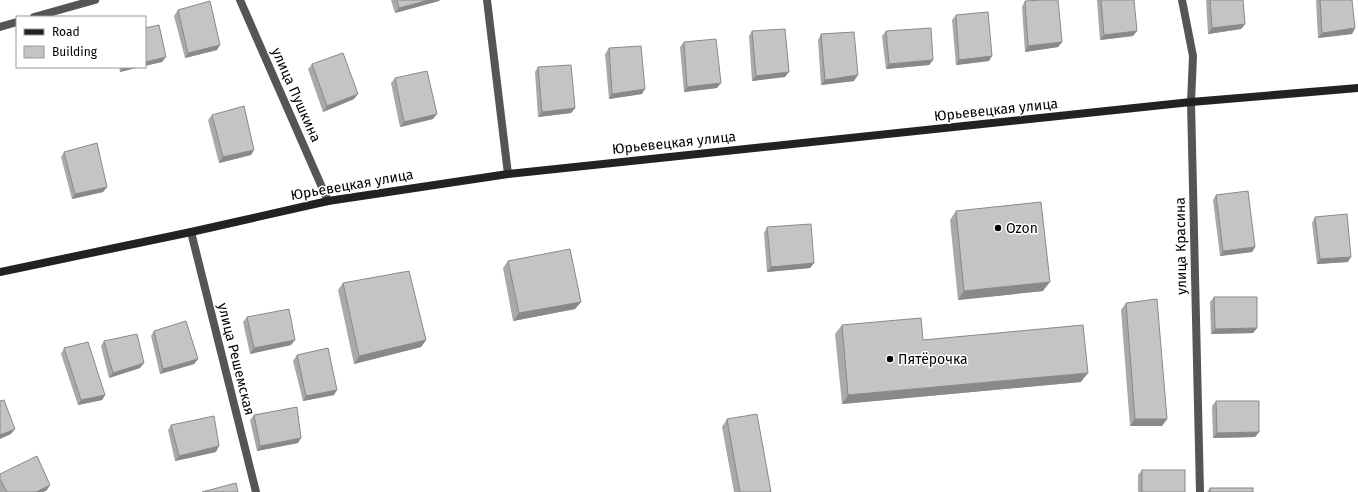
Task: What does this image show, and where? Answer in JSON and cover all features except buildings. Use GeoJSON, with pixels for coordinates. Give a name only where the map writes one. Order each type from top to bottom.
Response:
{"type":"FeatureCollection","features":[{"type":"Feature","properties":{"kind":"main road","name":"Юрьевецкая улица"},"geometry":{"type":"LineString","coordinates":[[0,272],[191,232],[328,201],[508,174],[1191,102],[1358,88]]}},
{"type":"Feature","properties":{"kind":"street"},"geometry":{"type":"LineString","coordinates":[[38,16],[95,0]]}},
{"type":"Feature","properties":{"kind":"street","name":"улица Пушкина"},"geometry":{"type":"LineString","coordinates":[[240,0],[328,201]]}},
{"type":"Feature","properties":{"kind":"street"},"geometry":{"type":"LineString","coordinates":[[486,0],[508,174]]}},
{"type":"Feature","properties":{"kind":"street","name":"улица Красина"},"geometry":{"type":"LineString","coordinates":[[1182,0],[1193,56],[1191,102],[1200,492]]}},
{"type":"Feature","properties":{"kind":"street"},"geometry":{"type":"LineString","coordinates":[[0,26],[16,22]]}},
{"type":"Feature","properties":{"kind":"street","name":"улица Решемская"},"geometry":{"type":"LineString","coordinates":[[191,232],[256,492]]}},
{"type":"Feature","properties":{"kind":"place","name":"Ozon"},"geometry":{"type":"Point","coordinates":[998,228]}},
{"type":"Feature","properties":{"kind":"place","name":"Пятёрочка"},"geometry":{"type":"Point","coordinates":[890,359]}}]}
